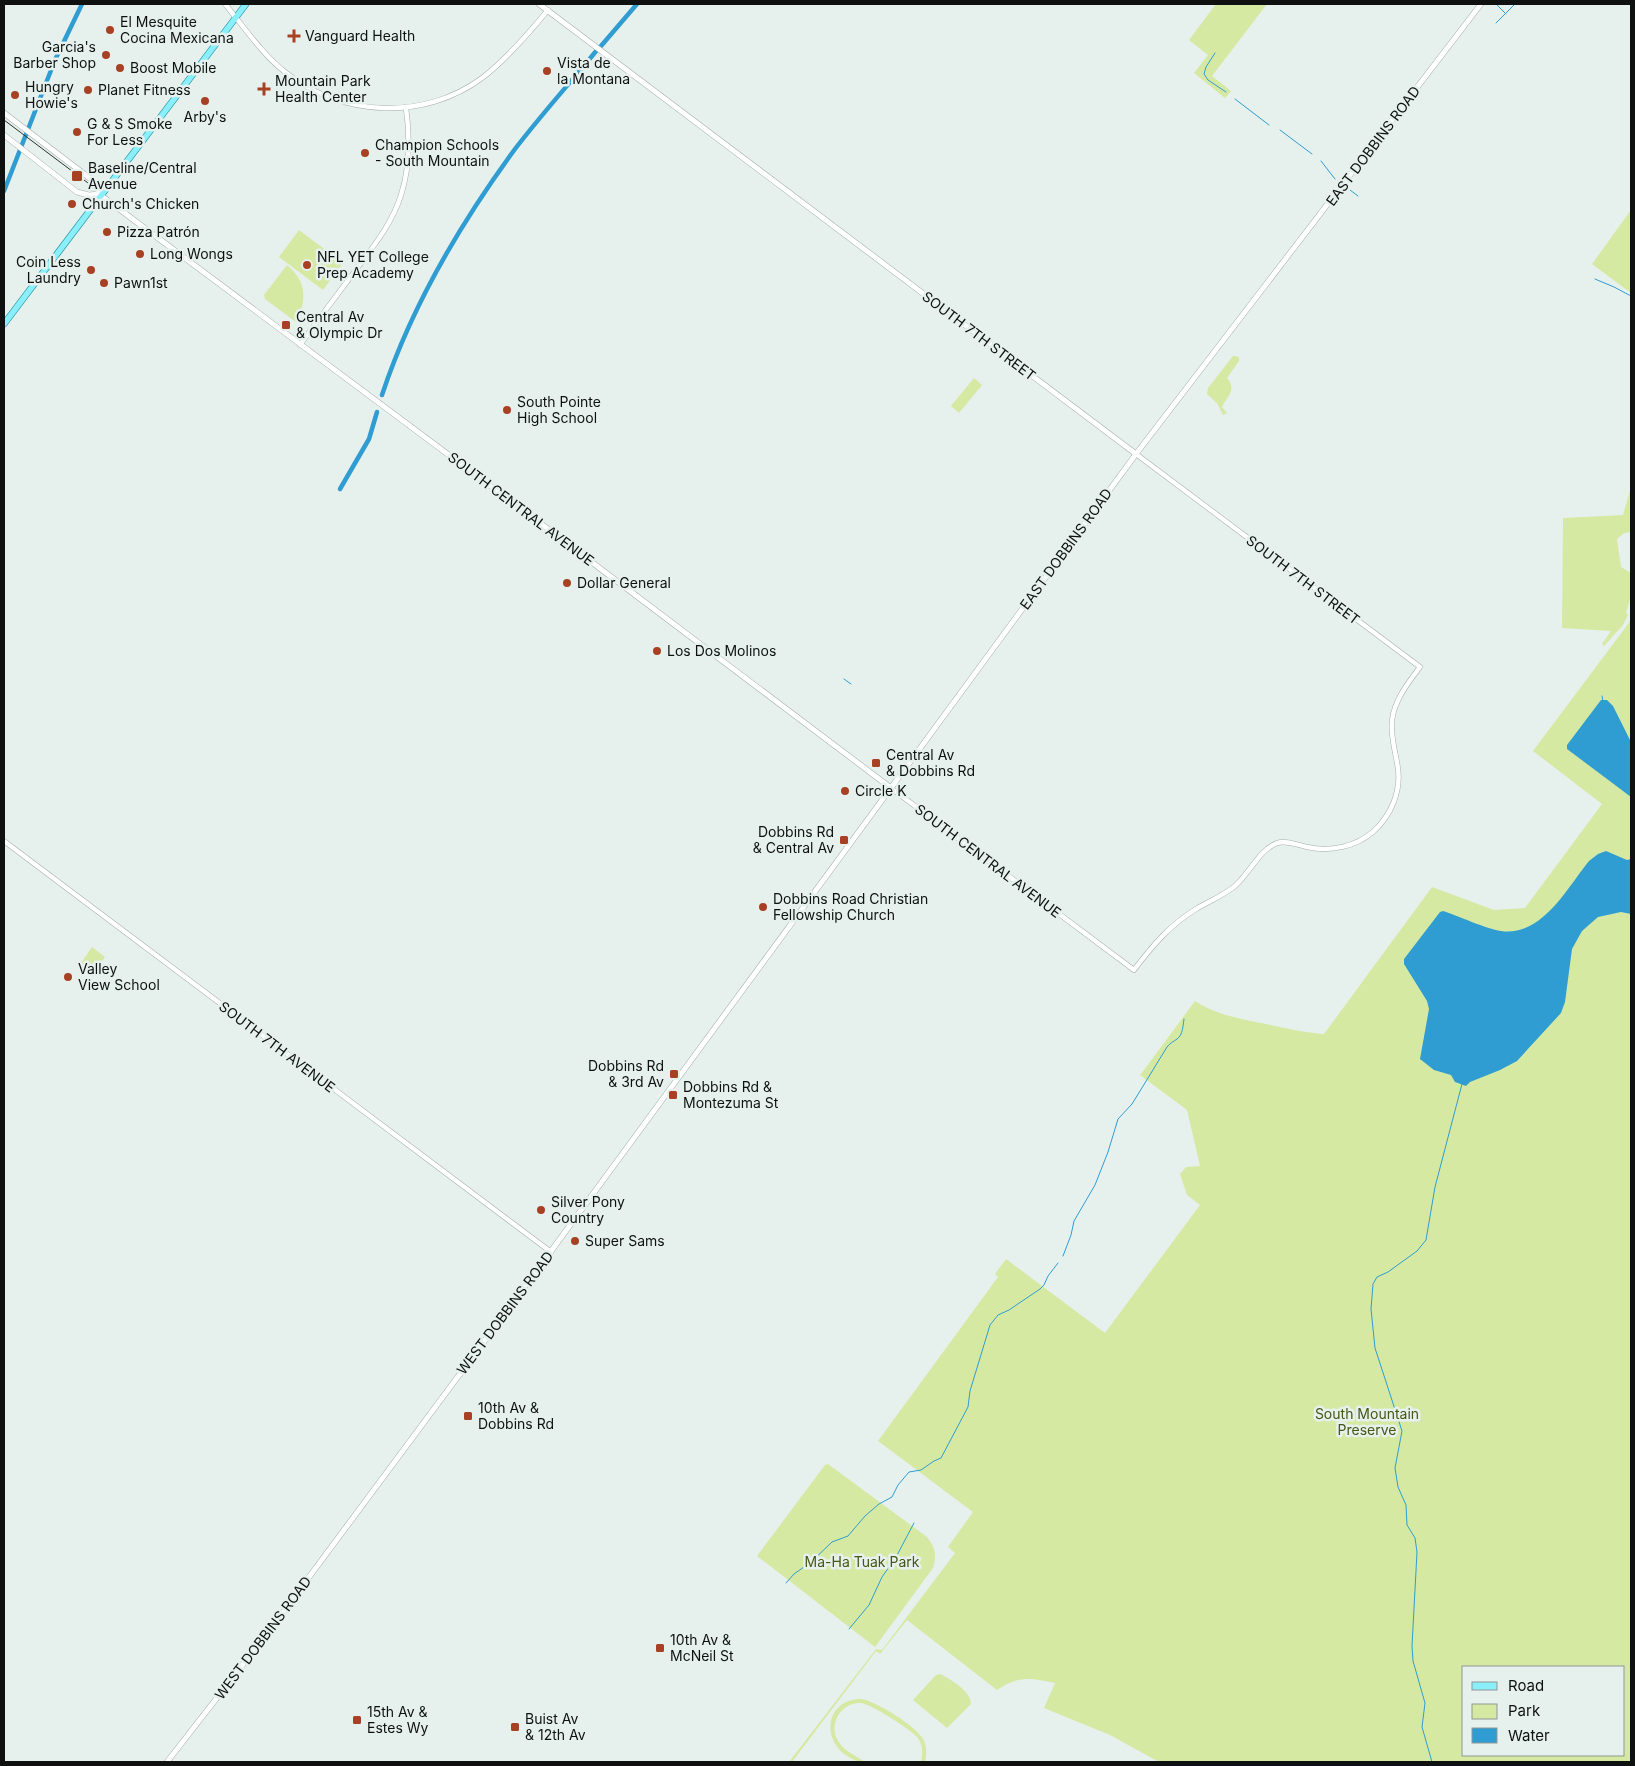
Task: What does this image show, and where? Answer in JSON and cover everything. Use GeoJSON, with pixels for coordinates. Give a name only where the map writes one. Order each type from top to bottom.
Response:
{"type":"FeatureCollection","features":[{"type":"Feature","properties":{"kind":"main road"},"geometry":{"type":"LineString","coordinates":[[4,324],[100,194],[246,4]]}},
{"type":"Feature","properties":{"kind":"main road","name":"SOUTH 7TH STREET"},"geometry":{"type":"LineString","coordinates":[[540,4],[1136,454]]}},
{"type":"Feature","properties":{"kind":"main road","name":"EAST DOBBINS ROAD"},"geometry":{"type":"LineString","coordinates":[[891,788],[1136,454],[1481,4]]}},
{"type":"Feature","properties":{"kind":"main road","name":"SOUTH CENTRAL AVENUE"},"geometry":{"type":"LineString","coordinates":[[4,113],[92,180],[100,194],[891,788]]}},
{"type":"Feature","properties":{"kind":"main road","name":"SOUTH CENTRAL AVENUE"},"geometry":{"type":"LineString","coordinates":[[4,135],[77,192],[89,195],[100,194]]}},
{"type":"Feature","properties":{"kind":"main road","name":"WEST DOBBINS ROAD"},"geometry":{"type":"LineString","coordinates":[[167,1762],[265,1637],[551,1252],[891,788]]}},
{"type":"Feature","properties":{"kind":"street"},"geometry":{"type":"LineString","coordinates":[[225,4],[277,65],[294,79],[330,98],[354,105],[384,109],[406,108],[426,104],[459,92],[482,78],[503,60],[548,10]]}},
{"type":"Feature","properties":{"kind":"street"},"geometry":{"type":"LineString","coordinates":[[300,345],[371,250],[393,214],[401,195],[408,164],[409,138],[406,108]]}},
{"type":"Feature","properties":{"kind":"street","name":"SOUTH 7TH STREET"},"geometry":{"type":"LineString","coordinates":[[1134,970],[1162,935],[1183,918],[1236,885],[1268,848],[1281,842],[1290,842],[1321,849],[1337,848],[1350,845],[1373,832],[1382,822],[1393,804],[1398,785],[1398,770],[1392,731],[1394,713],[1402,692],[1420,667],[1136,454]]}},
{"type":"Feature","properties":{"kind":"street","name":"SOUTH CENTRAL AVENUE"},"geometry":{"type":"LineString","coordinates":[[891,788],[1134,970]]}},
{"type":"Feature","properties":{"kind":"street","name":"SOUTH 7TH AVENUE"},"geometry":{"type":"LineString","coordinates":[[4,841],[551,1252]]}},
{"type":"Feature","properties":{"kind":"green space"},"geometry":{"type":"Polygon","coordinates":[[[1216,4],[1267,4],[1212,76],[1231,91],[1225,98],[1194,73],[1208,55],[1189,40],[1216,4]]]}},
{"type":"Feature","properties":{"kind":"green space"},"geometry":{"type":"Polygon","coordinates":[[[1631,210],[1631,293],[1592,264],[1631,210]]]}},
{"type":"Feature","properties":{"kind":"green space"},"geometry":{"type":"Polygon","coordinates":[[[299,230],[343,263],[323,290],[279,257],[299,230]]]}},
{"type":"Feature","properties":{"kind":"green space"},"geometry":{"type":"Polygon","coordinates":[[[287,265],[294,271],[302,285],[302,306],[296,322],[265,299],[264,295],[287,265]]]}},
{"type":"Feature","properties":{"kind":"green space"},"geometry":{"type":"Polygon","coordinates":[[[1233,356],[1239,358],[1239,361],[1227,378],[1231,389],[1222,407],[1227,413],[1223,415],[1217,403],[1207,394],[1208,388],[1233,356]]]}},
{"type":"Feature","properties":{"kind":"green space"},"geometry":{"type":"Polygon","coordinates":[[[974,378],[982,385],[959,413],[951,406],[974,378]]]}},
{"type":"Feature","properties":{"kind":"green space"},"geometry":{"type":"Polygon","coordinates":[[[1631,487],[1631,532],[1624,533],[1617,539],[1621,567],[1631,573],[1631,596],[1626,613],[1628,615],[1623,625],[1604,646],[1602,644],[1611,631],[1562,628],[1563,518],[1623,515],[1631,487]]]}},
{"type":"Feature","properties":{"kind":"green space","name":"South Mountain Preserve"},"geometry":{"type":"Polygon","coordinates":[[[1631,620],[1631,1762],[1159,1762],[1110,1735],[1044,1708],[1055,1683],[1025,1679],[1012,1682],[997,1690],[907,1620],[880,1654],[876,1651],[792,1762],[789,1762],[876,1649],[882,1650],[955,1553],[948,1547],[973,1512],[878,1441],[998,1277],[995,1274],[1006,1259],[1105,1333],[1200,1205],[1187,1195],[1180,1174],[1186,1167],[1200,1166],[1187,1110],[1140,1075],[1195,1001],[1211,1010],[1238,1018],[1309,1033],[1324,1034],[1432,887],[1494,910],[1525,908],[1602,804],[1533,751],[1631,620]]]}},
{"type":"Feature","properties":{"kind":"green space"},"geometry":{"type":"Polygon","coordinates":[[[92,947],[105,957],[94,972],[81,963],[92,947]]]}},
{"type":"Feature","properties":{"kind":"green space","name":"Ma-Ha Tuak Park"},"geometry":{"type":"Polygon","coordinates":[[[828,1464],[927,1537],[932,1544],[935,1560],[933,1568],[875,1647],[757,1556],[825,1465],[828,1464]]]}},
{"type":"Feature","properties":{"kind":"green space"},"geometry":{"type":"Polygon","coordinates":[[[941,1674],[964,1690],[971,1704],[947,1728],[913,1700],[936,1675],[941,1674]]]}},
{"type":"Feature","properties":{"kind":"green space"},"geometry":{"type":"Polygon","coordinates":[[[862,1699],[895,1715],[919,1734],[926,1748],[925,1762],[921,1762],[921,1746],[913,1733],[881,1712],[861,1703],[848,1706],[842,1710],[836,1721],[835,1734],[841,1745],[865,1762],[852,1759],[838,1748],[833,1739],[831,1720],[841,1705],[850,1700],[862,1699]]]}},
{"type":"Feature","properties":{"kind":"water"},"geometry":{"type":"Polygon","coordinates":[[[1601,700],[1607,700],[1613,706],[1631,742],[1631,797],[1567,749],[1567,745],[1601,700]]]}},
{"type":"Feature","properties":{"kind":"water"},"geometry":{"type":"Polygon","coordinates":[[[1606,851],[1627,860],[1631,859],[1631,914],[1621,912],[1598,917],[1582,931],[1572,949],[1565,1002],[1561,1013],[1517,1061],[1470,1082],[1466,1086],[1455,1082],[1451,1075],[1434,1070],[1420,1059],[1429,1009],[1427,1001],[1404,964],[1404,959],[1440,912],[1443,911],[1488,928],[1501,931],[1516,931],[1541,919],[1562,897],[1589,861],[1606,851]]]}},
{"type":"Feature","properties":{"kind":"waterway"},"geometry":{"type":"LineString","coordinates":[[4,191],[55,60],[82,4]]}},
{"type":"Feature","properties":{"kind":"waterway"},"geometry":{"type":"LineString","coordinates":[[601,46],[637,4]]}},
{"type":"Feature","properties":{"kind":"waterway"},"geometry":{"type":"LineString","coordinates":[[1496,4],[1506,14]]}},
{"type":"Feature","properties":{"kind":"waterway"},"geometry":{"type":"LineString","coordinates":[[1496,23],[1515,4]]}},
{"type":"Feature","properties":{"kind":"waterway"},"geometry":{"type":"LineString","coordinates":[[382,395],[407,330],[422,298],[456,237],[515,149],[597,50]]}},
{"type":"Feature","properties":{"kind":"waterway"},"geometry":{"type":"LineString","coordinates":[[1215,53],[1204,74],[1208,80],[1226,92]]}},
{"type":"Feature","properties":{"kind":"waterway"},"geometry":{"type":"LineString","coordinates":[[1235,99],[1269,125]]}},
{"type":"Feature","properties":{"kind":"waterway"},"geometry":{"type":"LineString","coordinates":[[1280,130],[1312,154]]}},
{"type":"Feature","properties":{"kind":"waterway"},"geometry":{"type":"LineString","coordinates":[[1321,161],[1335,179]]}},
{"type":"Feature","properties":{"kind":"waterway"},"geometry":{"type":"LineString","coordinates":[[1350,190],[1358,196]]}},
{"type":"Feature","properties":{"kind":"waterway"},"geometry":{"type":"LineString","coordinates":[[1595,279],[1631,296]]}},
{"type":"Feature","properties":{"kind":"waterway"},"geometry":{"type":"LineString","coordinates":[[340,489],[369,439],[377,412]]}},
{"type":"Feature","properties":{"kind":"waterway"},"geometry":{"type":"LineString","coordinates":[[844,679],[851,684]]}},
{"type":"Feature","properties":{"kind":"waterway"},"geometry":{"type":"LineString","coordinates":[[1602,696],[1603,701]]}},
{"type":"Feature","properties":{"kind":"waterway"},"geometry":{"type":"LineString","coordinates":[[1063,1256],[1074,1221],[1095,1185],[1118,1119],[1132,1104],[1167,1047],[1180,1035],[1184,1019]]}},
{"type":"Feature","properties":{"kind":"waterway"},"geometry":{"type":"LineString","coordinates":[[1432,1762],[1422,1727],[1425,1703],[1413,1661],[1412,1646],[1417,1552],[1415,1538],[1407,1525],[1406,1505],[1398,1487],[1395,1468],[1402,1431],[1375,1348],[1371,1309],[1373,1284],[1377,1277],[1388,1272],[1417,1251],[1426,1240],[1435,1187],[1462,1084]]}},
{"type":"Feature","properties":{"kind":"waterway"},"geometry":{"type":"LineString","coordinates":[[786,1583],[832,1542],[848,1536],[865,1516],[879,1504],[892,1497],[898,1485],[909,1472],[921,1470],[941,1458],[968,1407],[970,1391],[990,1325],[998,1315],[1009,1310],[1040,1289],[1058,1263]]}},
{"type":"Feature","properties":{"kind":"waterway"},"geometry":{"type":"LineString","coordinates":[[849,1629],[869,1605],[882,1577],[896,1557],[914,1523]]}},
{"type":"Feature","properties":{"kind":"tram line"},"geometry":{"type":"LineString","coordinates":[[4,120],[92,186]]}},
{"type":"Feature","properties":{"kind":"place","name":"El Mesquite Cocina Mexicana"},"geometry":{"type":"Point","coordinates":[110,30]}},
{"type":"Feature","properties":{"kind":"place","name":"Vanguard Health"},"geometry":{"type":"Point","coordinates":[294,36]}},
{"type":"Feature","properties":{"kind":"place","name":"Garcia's Barber Shop"},"geometry":{"type":"Point","coordinates":[106,55]}},
{"type":"Feature","properties":{"kind":"place","name":"Boost Mobile"},"geometry":{"type":"Point","coordinates":[120,68]}},
{"type":"Feature","properties":{"kind":"place","name":"Vista de la Montana"},"geometry":{"type":"Point","coordinates":[547,71]}},
{"type":"Feature","properties":{"kind":"place","name":"Mountain Park Health Center"},"geometry":{"type":"Point","coordinates":[264,89]}},
{"type":"Feature","properties":{"kind":"place","name":"Planet Fitness"},"geometry":{"type":"Point","coordinates":[88,90]}},
{"type":"Feature","properties":{"kind":"place","name":"Hungry Howie's"},"geometry":{"type":"Point","coordinates":[15,95]}},
{"type":"Feature","properties":{"kind":"place","name":"Arby's"},"geometry":{"type":"Point","coordinates":[205,101]}},
{"type":"Feature","properties":{"kind":"place","name":"G & S Smoke For Less"},"geometry":{"type":"Point","coordinates":[77,132]}},
{"type":"Feature","properties":{"kind":"place","name":"Champion Schools - South Mountain"},"geometry":{"type":"Point","coordinates":[365,153]}},
{"type":"Feature","properties":{"kind":"place","name":"Baseline/Central Avenue"},"geometry":{"type":"Point","coordinates":[77,176]}},
{"type":"Feature","properties":{"kind":"place","name":"Church's Chicken"},"geometry":{"type":"Point","coordinates":[72,204]}},
{"type":"Feature","properties":{"kind":"place","name":"Pizza Patrón"},"geometry":{"type":"Point","coordinates":[107,232]}},
{"type":"Feature","properties":{"kind":"place","name":"Long Wongs"},"geometry":{"type":"Point","coordinates":[140,254]}},
{"type":"Feature","properties":{"kind":"place","name":"NFL YET College Prep Academy"},"geometry":{"type":"Point","coordinates":[307,265]}},
{"type":"Feature","properties":{"kind":"place","name":"Coin Less Laundry"},"geometry":{"type":"Point","coordinates":[91,270]}},
{"type":"Feature","properties":{"kind":"place","name":"Pawn1st"},"geometry":{"type":"Point","coordinates":[104,283]}},
{"type":"Feature","properties":{"kind":"place","name":"Central Av & Olympic Dr"},"geometry":{"type":"Point","coordinates":[286,325]}},
{"type":"Feature","properties":{"kind":"place","name":"South Pointe High School"},"geometry":{"type":"Point","coordinates":[507,410]}},
{"type":"Feature","properties":{"kind":"place","name":"Dollar General"},"geometry":{"type":"Point","coordinates":[567,583]}},
{"type":"Feature","properties":{"kind":"place","name":"Los Dos Molinos"},"geometry":{"type":"Point","coordinates":[657,651]}},
{"type":"Feature","properties":{"kind":"place","name":"Central Av & Dobbins Rd"},"geometry":{"type":"Point","coordinates":[876,763]}},
{"type":"Feature","properties":{"kind":"place","name":"Circle K"},"geometry":{"type":"Point","coordinates":[845,791]}},
{"type":"Feature","properties":{"kind":"place","name":"Dobbins Rd & Central Av"},"geometry":{"type":"Point","coordinates":[844,840]}},
{"type":"Feature","properties":{"kind":"place","name":"Dobbins Road Christian Fellowship Church"},"geometry":{"type":"Point","coordinates":[763,907]}},
{"type":"Feature","properties":{"kind":"place","name":"Valley View School"},"geometry":{"type":"Point","coordinates":[68,977]}},
{"type":"Feature","properties":{"kind":"place","name":"Dobbins Rd & 3rd Av"},"geometry":{"type":"Point","coordinates":[674,1074]}},
{"type":"Feature","properties":{"kind":"place","name":"Dobbins Rd & Montezuma St"},"geometry":{"type":"Point","coordinates":[673,1095]}},
{"type":"Feature","properties":{"kind":"place","name":"Silver Pony Country"},"geometry":{"type":"Point","coordinates":[541,1210]}},
{"type":"Feature","properties":{"kind":"place","name":"Super Sams"},"geometry":{"type":"Point","coordinates":[575,1241]}},
{"type":"Feature","properties":{"kind":"place","name":"10th Av & Dobbins Rd"},"geometry":{"type":"Point","coordinates":[468,1416]}},
{"type":"Feature","properties":{"kind":"place","name":"10th Av & McNeil St"},"geometry":{"type":"Point","coordinates":[660,1648]}},
{"type":"Feature","properties":{"kind":"place","name":"15th Av & Estes Wy"},"geometry":{"type":"Point","coordinates":[357,1720]}},
{"type":"Feature","properties":{"kind":"place","name":"Buist Av & 12th Av"},"geometry":{"type":"Point","coordinates":[515,1727]}}]}
